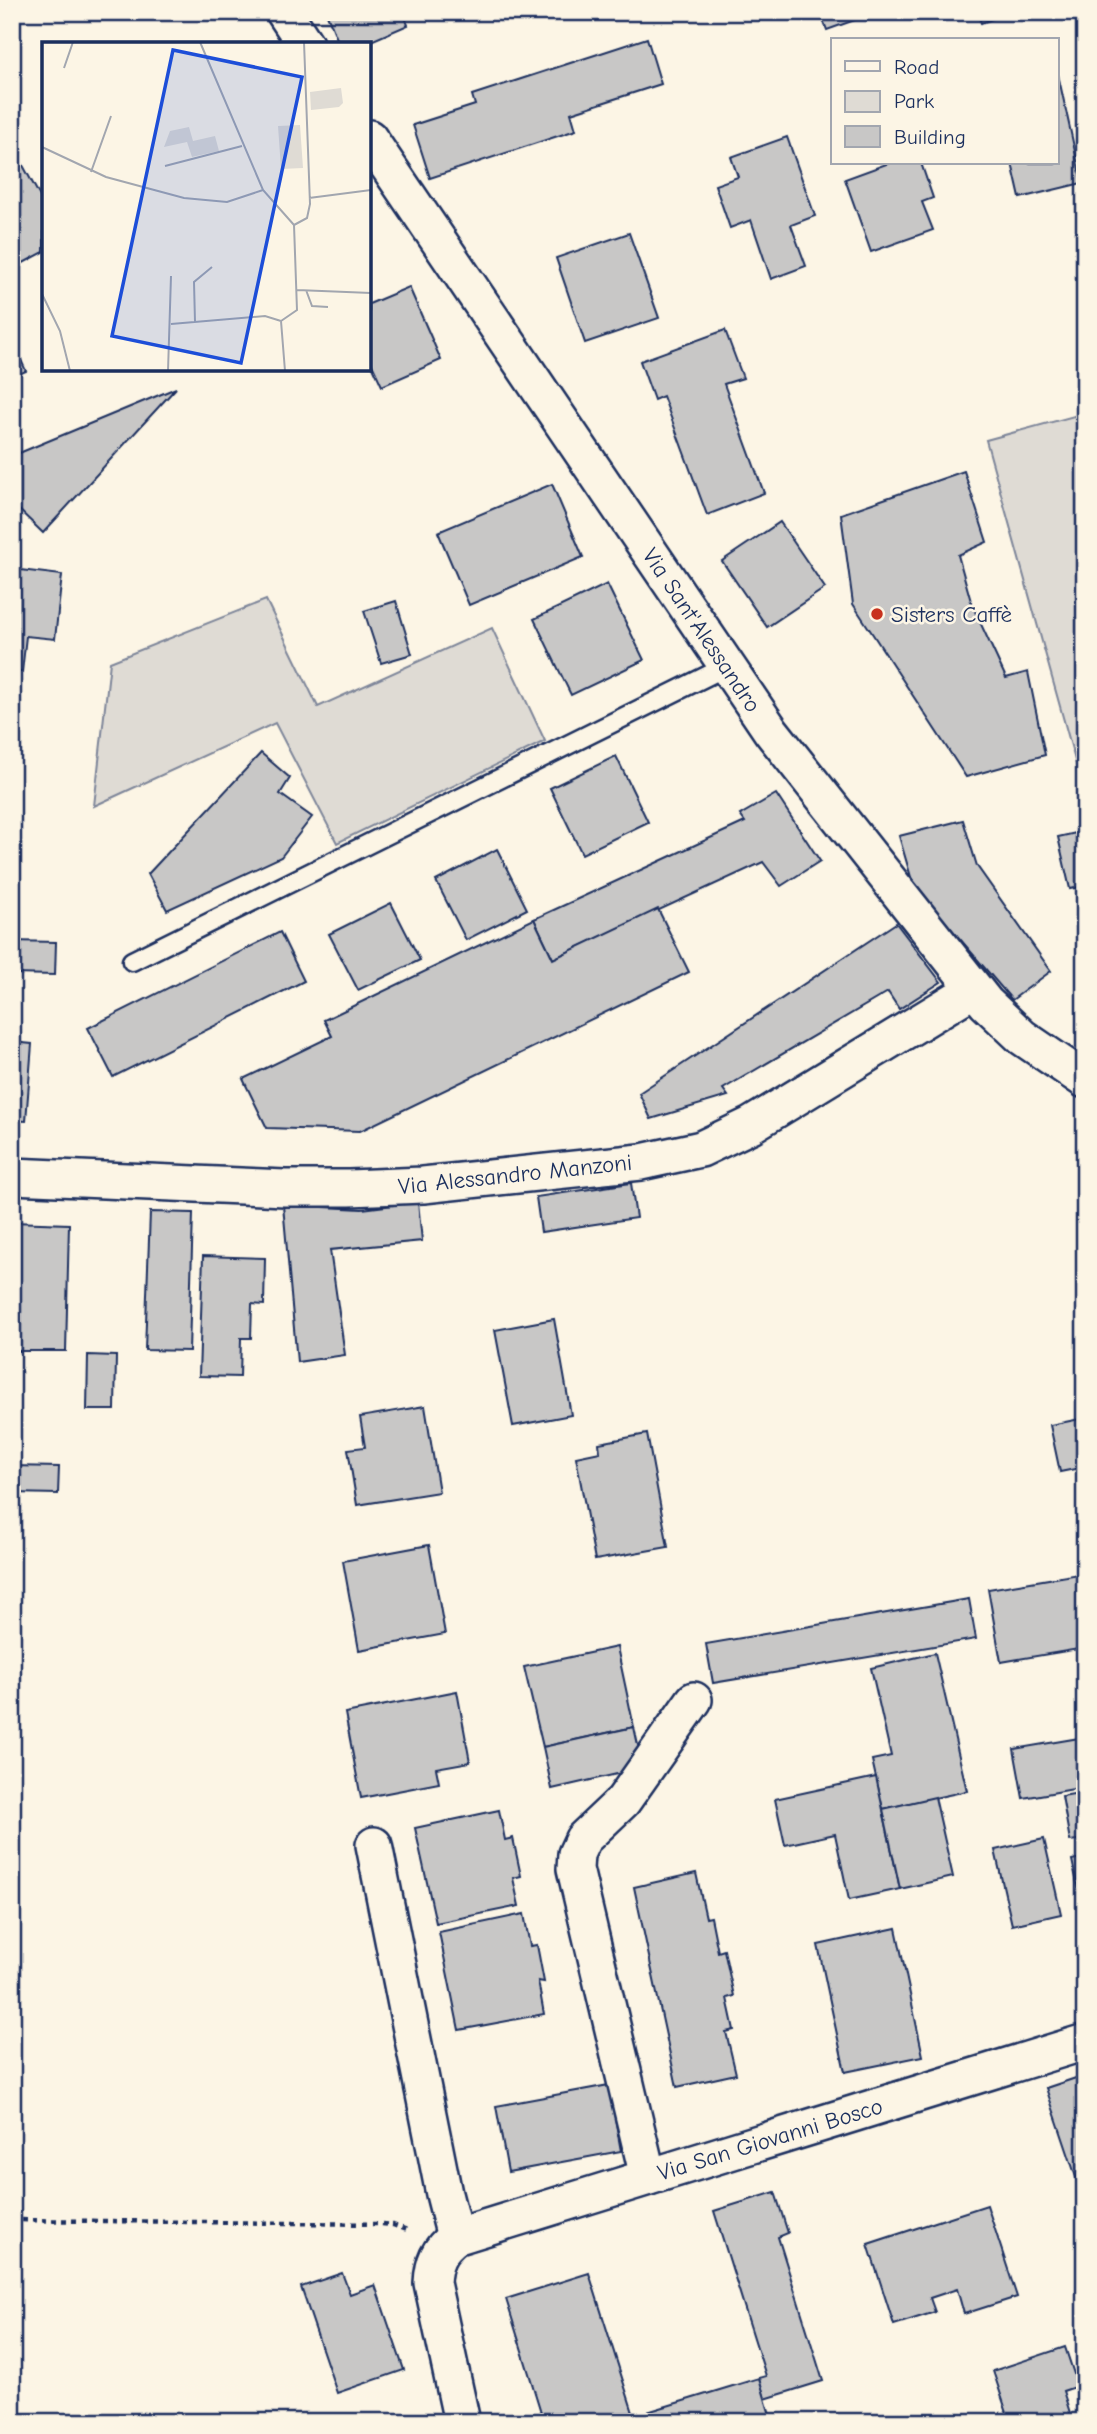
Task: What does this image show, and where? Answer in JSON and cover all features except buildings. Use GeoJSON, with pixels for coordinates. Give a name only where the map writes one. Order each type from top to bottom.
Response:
{"type":"FeatureCollection","features":[{"type":"Feature","properties":{"kind":"street"},"geometry":{"type":"LineString","coordinates":[[284,12],[304,42]]}},
{"type":"Feature","properties":{"kind":"street","name":"Via Sant'Alessandro"},"geometry":{"type":"LineString","coordinates":[[371,141],[771,732],[974,989],[1022,1037],[1085,1080]]}},
{"type":"Feature","properties":{"kind":"street","name":"Via Alessandro Manzoni"},"geometry":{"type":"LineString","coordinates":[[12,1176],[272,1187],[400,1186],[641,1162],[680,1155],[719,1141],[767,1116],[974,989]]}},
{"type":"Feature","properties":{"kind":"street"},"geometry":{"type":"LineString","coordinates":[[648,2177],[575,1869],[576,1854],[588,1833],[623,1801],[694,1700]]}},
{"type":"Feature","properties":{"kind":"street"},"geometry":{"type":"LineString","coordinates":[[374,1846],[444,2194],[447,2245],[434,2264],[432,2283],[462,2422]]}},
{"type":"Feature","properties":{"kind":"street","name":"Via San Giovanni Bosco"},"geometry":{"type":"LineString","coordinates":[[447,2245],[648,2177],[1085,2042]]}},
{"type":"Feature","properties":{"kind":"lane"},"geometry":{"type":"LineString","coordinates":[[132,961],[727,666]]}},
{"type":"Feature","properties":{"kind":"path"},"geometry":{"type":"LineString","coordinates":[[12,2220],[381,2224],[407,2230],[431,2244],[447,2245]]}},
{"type":"Feature","properties":{"kind":"green space"},"geometry":{"type":"Polygon","coordinates":[[[1085,413],[1085,782],[1081,782],[986,440],[1085,413]]]}},
{"type":"Feature","properties":{"kind":"green space"},"geometry":{"type":"Polygon","coordinates":[[[266,600],[318,707],[492,628],[545,741],[337,843],[275,723],[94,806],[110,662],[266,600]]]}},
{"type":"Feature","properties":{"kind":"place","name":"Sisters Caffè"},"geometry":{"type":"Point","coordinates":[877,614]}}]}
